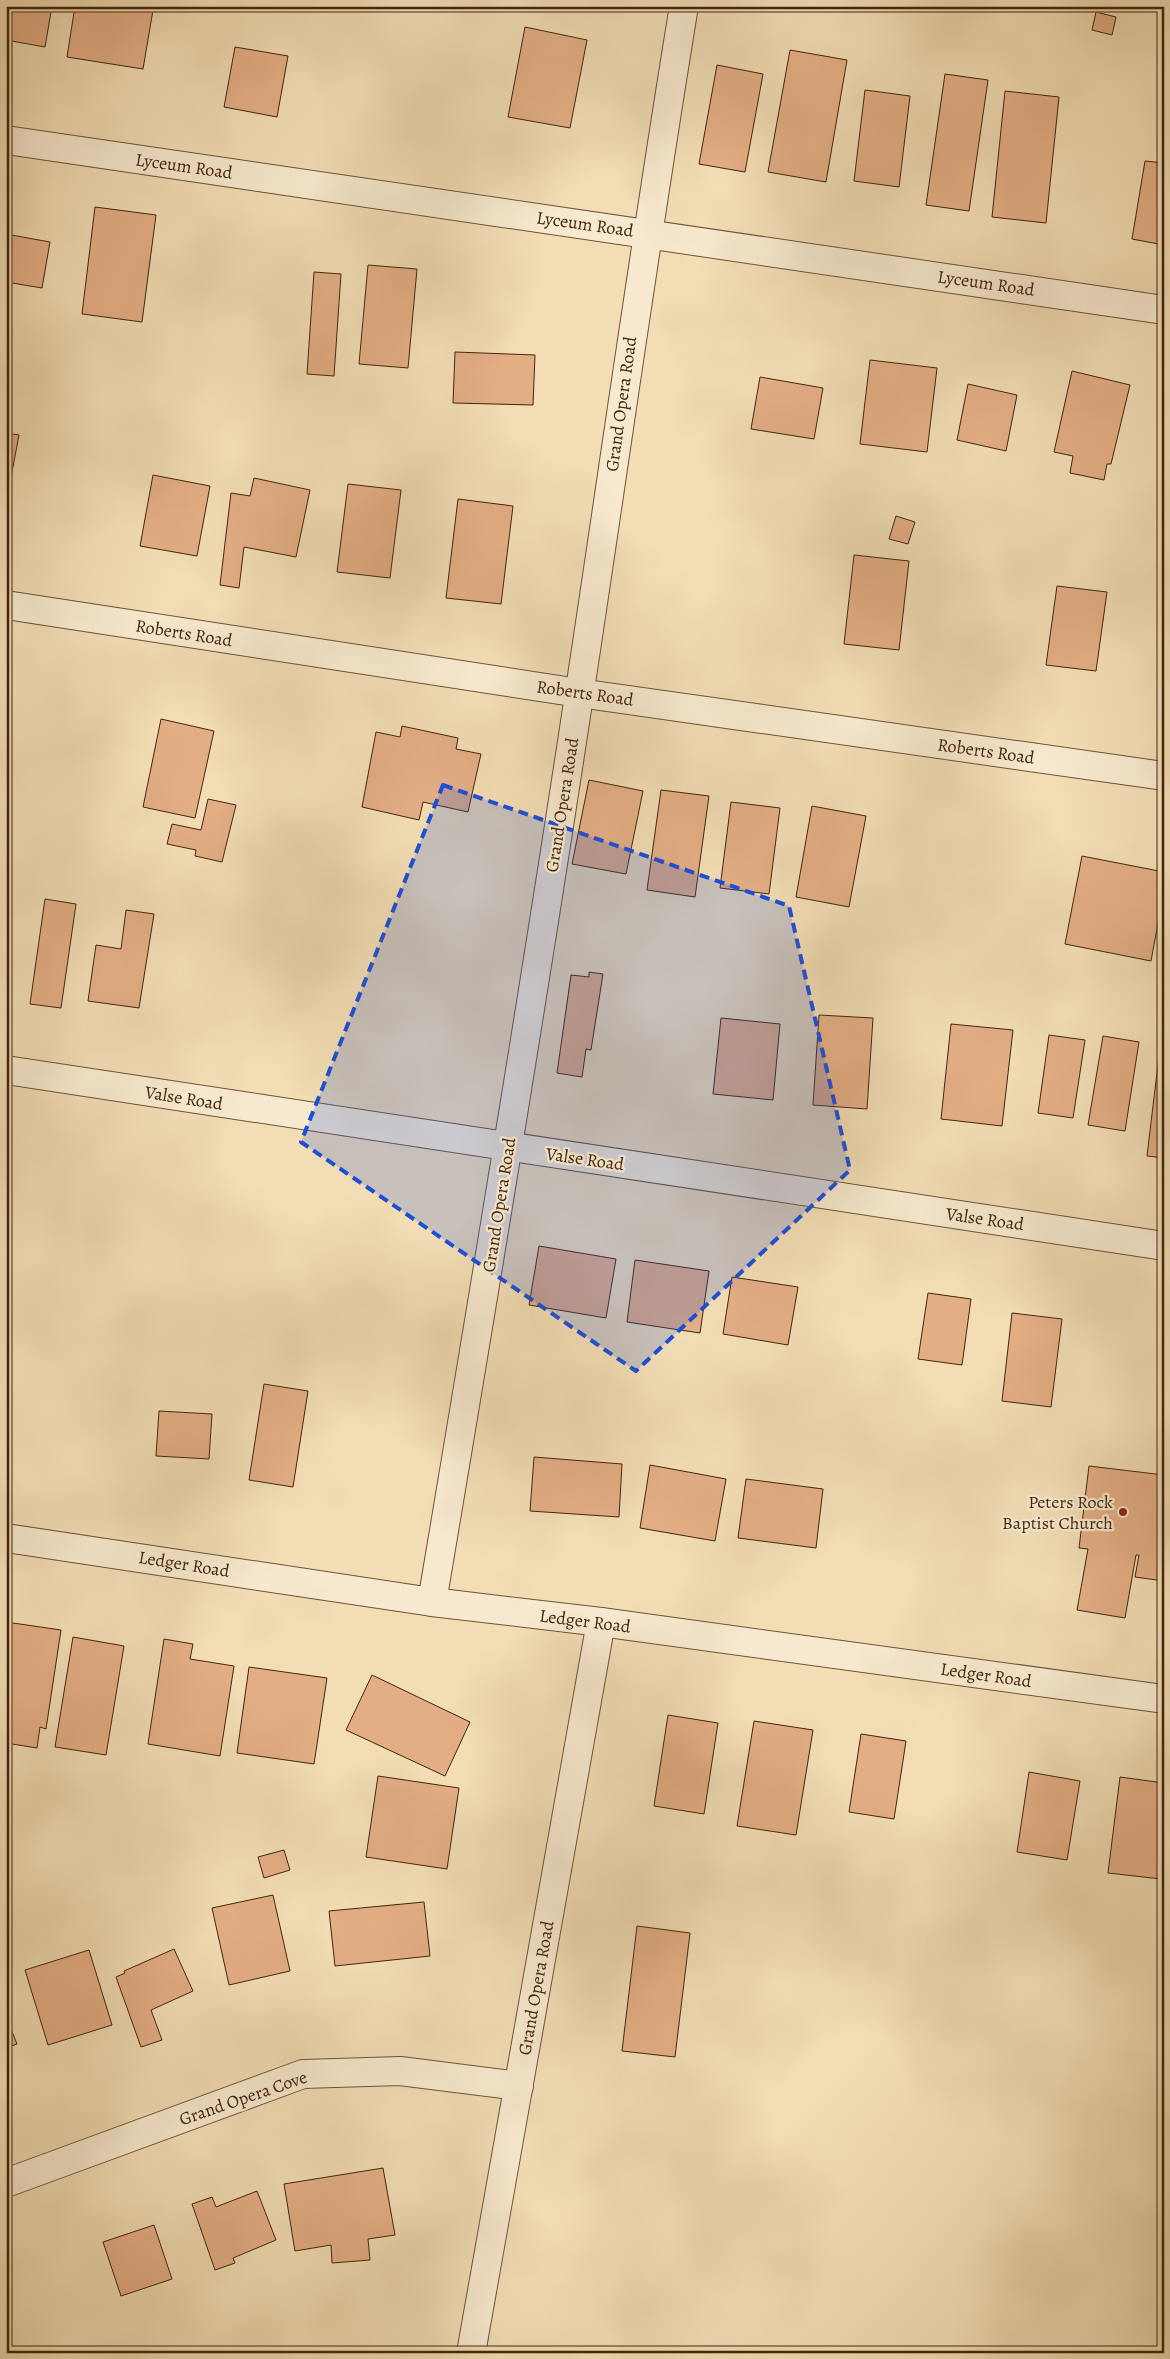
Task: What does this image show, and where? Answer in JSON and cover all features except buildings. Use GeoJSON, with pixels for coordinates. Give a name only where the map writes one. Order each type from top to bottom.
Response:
{"type":"FeatureCollection","features":[{"type":"Feature","properties":{"kind":"street","name":"Grand Opera Road"},"geometry":{"type":"LineString","coordinates":[[432,1602],[509,1148],[580,693],[646,233],[684,6]]}},
{"type":"Feature","properties":{"kind":"street","name":"Lyceum Road"},"geometry":{"type":"LineString","coordinates":[[6,140],[1164,310]]}},
{"type":"Feature","properties":{"kind":"street","name":"Roberts Road"},"geometry":{"type":"LineString","coordinates":[[6,605],[580,693],[1164,776]]}},
{"type":"Feature","properties":{"kind":"street","name":"Valse Road"},"geometry":{"type":"LineString","coordinates":[[6,1070],[509,1148],[1164,1246]]}},
{"type":"Feature","properties":{"kind":"street","name":"Ledger Road"},"geometry":{"type":"LineString","coordinates":[[6,1538],[432,1602],[601,1622],[1164,1699]]}},
{"type":"Feature","properties":{"kind":"street","name":"Grand Opera Road"},"geometry":{"type":"LineString","coordinates":[[471,2353],[601,1622]]}},
{"type":"Feature","properties":{"kind":"street","name":"Grand Opera Cove"},"geometry":{"type":"LineString","coordinates":[[6,2183],[303,2074],[400,2071],[519,2086]]}},
{"type":"Feature","properties":{"kind":"highlighted area"},"geometry":{"type":"Polygon","coordinates":[[[443,785],[789,906],[850,1170],[636,1371],[301,1142],[443,785]]]}},
{"type":"Feature","properties":{"kind":"railway"},"geometry":{"type":"LineString","coordinates":[[1158,2353],[1164,2349]]}},
{"type":"Feature","properties":{"kind":"place","name":"Peters Rock Baptist Church"},"geometry":{"type":"Point","coordinates":[1123,1512]}}]}
